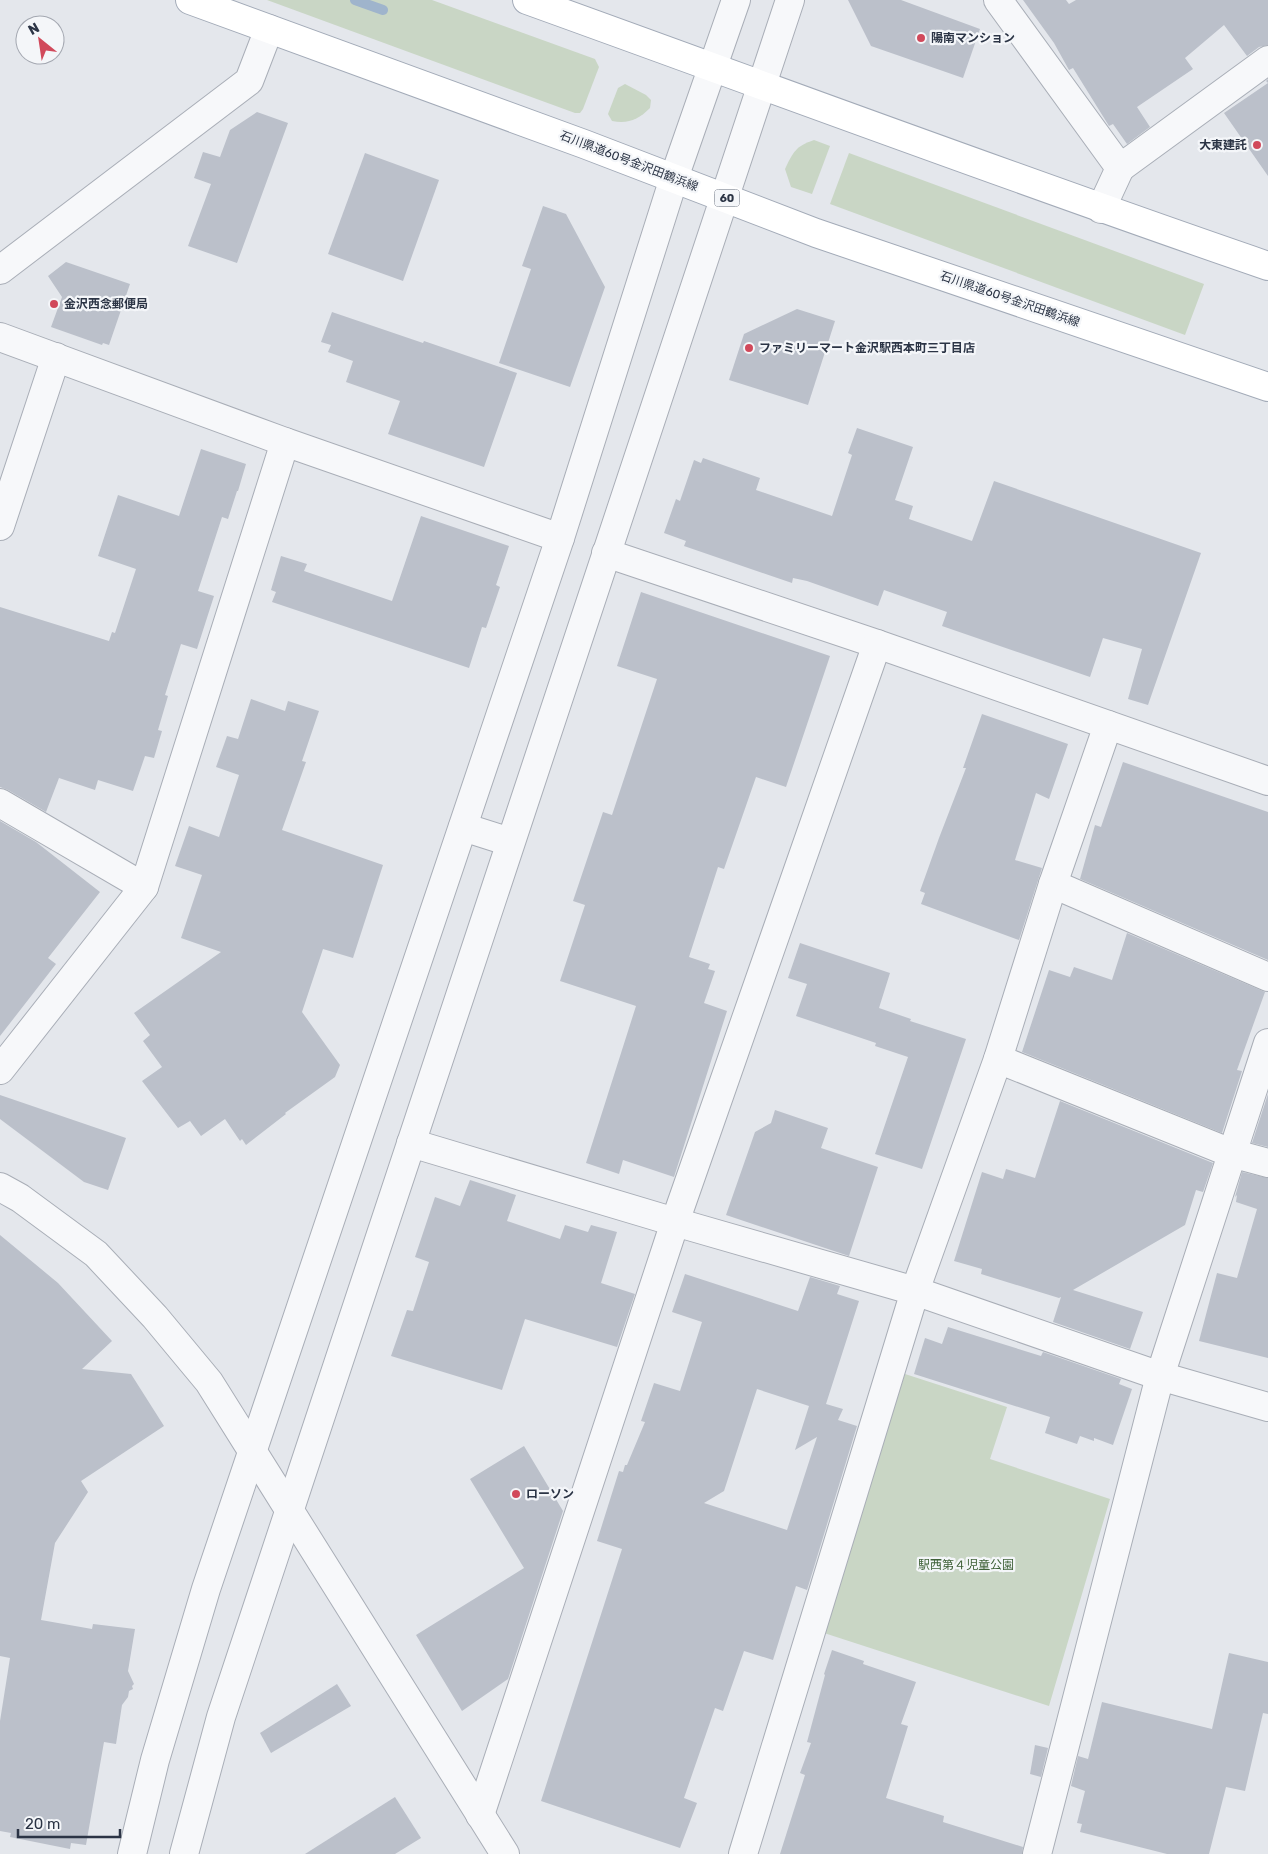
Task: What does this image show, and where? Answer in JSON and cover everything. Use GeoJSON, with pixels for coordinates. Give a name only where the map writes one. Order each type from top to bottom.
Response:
{"type":"FeatureCollection","features":[{"type":"Feature","properties":{"kind":"main road","name":"石川県道60号金沢田鶴浜線"},"geometry":{"type":"LineString","coordinates":[[190,0],[674,178],[816,233],[1268,387]]}},
{"type":"Feature","properties":{"kind":"main road"},"geometry":{"type":"LineString","coordinates":[[527,0],[1101,209],[1268,266]]}},
{"type":"Feature","properties":{"kind":"street"},"geometry":{"type":"LineString","coordinates":[[132,1854],[155,1760],[206,1589],[560,538],[674,178],[736,0]]}},
{"type":"Feature","properties":{"kind":"street"},"geometry":{"type":"LineString","coordinates":[[184,1854],[221,1717],[723,197],[790,0]]}},
{"type":"Feature","properties":{"kind":"street"},"geometry":{"type":"LineString","coordinates":[[998,0],[1120,168]]}},
{"type":"Feature","properties":{"kind":"street"},"geometry":{"type":"LineString","coordinates":[[0,270],[250,81],[269,29]]}},
{"type":"Feature","properties":{"kind":"street"},"geometry":{"type":"LineString","coordinates":[[1101,209],[1120,168],[1268,60]]}},
{"type":"Feature","properties":{"kind":"street"},"geometry":{"type":"LineString","coordinates":[[0,336],[285,442],[560,538]]}},
{"type":"Feature","properties":{"kind":"street"},"geometry":{"type":"LineString","coordinates":[[0,526],[56,357]]}},
{"type":"Feature","properties":{"kind":"street"},"geometry":{"type":"LineString","coordinates":[[0,1070],[144,887],[285,442]]}},
{"type":"Feature","properties":{"kind":"street"},"geometry":{"type":"LineString","coordinates":[[606,553],[877,644],[1268,781]]}},
{"type":"Feature","properties":{"kind":"street"},"geometry":{"type":"LineString","coordinates":[[480,1814],[675,1222],[877,644]]}},
{"type":"Feature","properties":{"kind":"street"},"geometry":{"type":"LineString","coordinates":[[743,1854],[915,1290],[998,1059],[1053,884],[1108,725]]}},
{"type":"Feature","properties":{"kind":"street"},"geometry":{"type":"LineString","coordinates":[[0,803],[144,887]]}},
{"type":"Feature","properties":{"kind":"street"},"geometry":{"type":"LineString","coordinates":[[463,827],[510,842]]}},
{"type":"Feature","properties":{"kind":"street"},"geometry":{"type":"LineString","coordinates":[[1053,884],[1268,977]]}},
{"type":"Feature","properties":{"kind":"street"},"geometry":{"type":"LineString","coordinates":[[1037,1854],[1160,1376],[1268,1043]]}},
{"type":"Feature","properties":{"kind":"street"},"geometry":{"type":"LineString","coordinates":[[998,1059],[1231,1153],[1268,1163]]}},
{"type":"Feature","properties":{"kind":"street"},"geometry":{"type":"LineString","coordinates":[[411,1143],[675,1222],[915,1290],[1160,1376],[1268,1407]]}},
{"type":"Feature","properties":{"kind":"street"},"geometry":{"type":"LineString","coordinates":[[0,1187],[20,1198],[96,1254],[155,1317],[209,1382],[505,1854]]}},
{"type":"Feature","properties":{"kind":"green space"},"geometry":{"type":"Polygon","coordinates":[[[267,0],[432,0],[595,59],[599,67],[583,109],[580,113],[575,113],[267,0]]]}},
{"type":"Feature","properties":{"kind":"green space"},"geometry":{"type":"Polygon","coordinates":[[[625,84],[646,95],[651,100],[650,108],[641,116],[632,120],[623,122],[612,121],[608,114],[618,88],[625,84]]]}},
{"type":"Feature","properties":{"kind":"green space"},"geometry":{"type":"Polygon","coordinates":[[[814,140],[830,146],[812,194],[791,187],[785,169],[796,150],[814,140]]]}},
{"type":"Feature","properties":{"kind":"green space"},"geometry":{"type":"Polygon","coordinates":[[[849,153],[1204,284],[1185,335],[830,204],[849,153]]]}},
{"type":"Feature","properties":{"kind":"green space","name":"駅西第４児童公園"},"geometry":{"type":"Polygon","coordinates":[[[905,1374],[1007,1407],[990,1459],[1110,1499],[1049,1706],[821,1632],[905,1374]]]}},
{"type":"Feature","properties":{"kind":"building","name":"陽南マンション"},"geometry":{"type":"Polygon","coordinates":[[[848,0],[901,0],[980,29],[963,78],[871,46],[848,0]]]}},
{"type":"Feature","properties":{"kind":"building"},"geometry":{"type":"Polygon","coordinates":[[[1023,0],[1066,0],[1069,4],[1076,0],[1268,0],[1268,45],[1259,47],[1247,56],[1224,25],[1185,58],[1193,69],[1137,107],[1150,127],[1127,144],[1113,124],[1109,126],[1073,68],[1069,70],[1054,43],[1023,0]]]}},
{"type":"Feature","properties":{"kind":"building","name":"大東建託"},"geometry":{"type":"Polygon","coordinates":[[[1268,83],[1268,176],[1224,113],[1268,83]]]}},
{"type":"Feature","properties":{"kind":"building"},"geometry":{"type":"Polygon","coordinates":[[[257,112],[288,123],[237,263],[188,246],[211,184],[194,178],[203,152],[220,157],[230,130],[257,112]]]}},
{"type":"Feature","properties":{"kind":"building"},"geometry":{"type":"Polygon","coordinates":[[[365,153],[439,180],[403,281],[328,254],[365,153]]]}},
{"type":"Feature","properties":{"kind":"building"},"geometry":{"type":"Polygon","coordinates":[[[543,206],[566,214],[605,287],[570,387],[499,363],[531,269],[522,266],[543,206]]]}},
{"type":"Feature","properties":{"kind":"building"},"geometry":{"type":"Polygon","coordinates":[[[66,262],[130,284],[109,345],[103,343],[102,345],[51,327],[62,297],[48,276],[66,262]]]}},
{"type":"Feature","properties":{"kind":"building"},"geometry":{"type":"Polygon","coordinates":[[[797,309],[835,321],[808,405],[729,380],[744,334],[797,309]]]}},
{"type":"Feature","properties":{"kind":"building"},"geometry":{"type":"Polygon","coordinates":[[[332,312],[517,373],[484,467],[388,434],[400,401],[346,382],[353,361],[328,352],[331,345],[321,342],[332,312]]]}},
{"type":"Feature","properties":{"kind":"building"},"geometry":{"type":"Polygon","coordinates":[[[857,428],[913,447],[895,500],[913,506],[909,519],[972,541],[994,481],[1201,553],[1148,705],[1128,699],[1142,649],[1103,638],[1090,677],[942,626],[947,612],[884,590],[878,606],[807,581],[793,578],[792,583],[684,546],[686,541],[664,533],[676,499],[680,501],[694,460],[701,463],[703,458],[760,478],[756,490],[832,516],[852,455],[848,453],[857,428]]]}},
{"type":"Feature","properties":{"kind":"building"},"geometry":{"type":"Polygon","coordinates":[[[201,449],[246,464],[228,519],[222,517],[198,591],[214,596],[197,649],[181,644],[165,695],[168,696],[158,730],[162,731],[154,758],[145,756],[133,791],[98,780],[95,790],[59,778],[46,812],[0,787],[0,607],[109,641],[112,632],[115,633],[136,569],[98,556],[118,495],[179,516],[201,449]]]}},
{"type":"Feature","properties":{"kind":"building"},"geometry":{"type":"Polygon","coordinates":[[[421,516],[509,546],[496,585],[500,587],[486,628],[482,627],[469,668],[272,602],[276,592],[271,590],[281,556],[307,564],[304,571],[392,601],[421,516]]]}},
{"type":"Feature","properties":{"kind":"building"},"geometry":{"type":"Polygon","coordinates":[[[641,592],[830,656],[786,787],[756,777],[724,869],[718,867],[689,957],[710,964],[708,969],[715,971],[704,1003],[727,1011],[674,1177],[623,1160],[619,1174],[586,1163],[636,1006],[560,981],[585,905],[573,901],[603,812],[612,815],[657,679],[617,666],[641,592]]]}},
{"type":"Feature","properties":{"kind":"building"},"geometry":{"type":"Polygon","coordinates":[[[251,699],[285,711],[288,701],[319,711],[302,761],[306,762],[282,830],[383,865],[353,958],[323,949],[302,1012],[340,1065],[335,1077],[285,1113],[246,1145],[242,1139],[240,1141],[225,1119],[201,1136],[190,1121],[178,1128],[142,1081],[162,1067],[143,1041],[150,1035],[134,1013],[221,952],[181,938],[202,875],[175,866],[189,826],[219,837],[239,775],[216,767],[227,736],[238,739],[251,699]]]}},
{"type":"Feature","properties":{"kind":"building"},"geometry":{"type":"Polygon","coordinates":[[[982,714],[1068,744],[1049,799],[1036,793],[1015,860],[1042,868],[1019,940],[921,904],[925,893],[920,891],[966,768],[963,768],[982,714]]]}},
{"type":"Feature","properties":{"kind":"building"},"geometry":{"type":"Polygon","coordinates":[[[1123,762],[1268,812],[1268,960],[1080,879],[1095,825],[1101,827],[1123,762]]]}},
{"type":"Feature","properties":{"kind":"building"},"geometry":{"type":"Polygon","coordinates":[[[0,821],[36,842],[100,892],[48,958],[56,964],[0,1036],[0,821]]]}},
{"type":"Feature","properties":{"kind":"building"},"geometry":{"type":"Polygon","coordinates":[[[1127,933],[1265,992],[1237,1070],[1242,1071],[1222,1133],[1022,1052],[1049,970],[1070,977],[1074,967],[1112,980],[1127,933]]]}},
{"type":"Feature","properties":{"kind":"building"},"geometry":{"type":"Polygon","coordinates":[[[800,943],[890,973],[879,1008],[911,1019],[910,1021],[966,1039],[922,1169],[875,1154],[908,1057],[875,1046],[876,1043],[796,1016],[807,984],[788,978],[800,943]]]}},
{"type":"Feature","properties":{"kind":"building"},"geometry":{"type":"Polygon","coordinates":[[[1268,1094],[1268,1147],[1252,1143],[1268,1094]]]}},
{"type":"Feature","properties":{"kind":"building"},"geometry":{"type":"Polygon","coordinates":[[[0,1095],[126,1138],[108,1190],[84,1182],[0,1119],[0,1095]]]}},
{"type":"Feature","properties":{"kind":"building"},"geometry":{"type":"Polygon","coordinates":[[[1060,1101],[1213,1163],[1203,1192],[1196,1190],[1185,1225],[1073,1290],[1143,1312],[1130,1349],[1053,1322],[1061,1297],[1059,1298],[981,1274],[982,1269],[954,1261],[982,1172],[1003,1179],[1006,1169],[1035,1178],[1060,1101]]]}},
{"type":"Feature","properties":{"kind":"building"},"geometry":{"type":"Polygon","coordinates":[[[775,1110],[828,1128],[821,1148],[878,1167],[849,1256],[726,1215],[755,1132],[771,1123],[775,1110]]]}},
{"type":"Feature","properties":{"kind":"building"},"geometry":{"type":"Polygon","coordinates":[[[1242,1172],[1268,1178],[1268,1358],[1199,1341],[1217,1273],[1237,1278],[1257,1209],[1236,1202],[1237,1195],[1235,1197],[1242,1172]]]}},
{"type":"Feature","properties":{"kind":"building"},"geometry":{"type":"Polygon","coordinates":[[[470,1180],[516,1195],[507,1221],[560,1239],[565,1225],[588,1232],[591,1225],[617,1232],[601,1283],[635,1294],[617,1347],[525,1319],[502,1390],[391,1356],[407,1310],[413,1311],[429,1262],[415,1257],[435,1197],[460,1206],[470,1180]]]}},
{"type":"Feature","properties":{"kind":"building"},"geometry":{"type":"Polygon","coordinates":[[[0,1235],[58,1283],[112,1341],[82,1369],[131,1374],[164,1426],[81,1481],[88,1492],[55,1543],[41,1620],[92,1629],[93,1624],[135,1629],[128,1671],[134,1684],[132,1686],[133,1689],[129,1691],[128,1697],[122,1705],[116,1744],[104,1742],[86,1845],[71,1843],[70,1849],[10,1837],[11,1833],[0,1831],[0,1721],[10,1658],[0,1656],[0,1235]]]}},
{"type":"Feature","properties":{"kind":"building"},"geometry":{"type":"Polygon","coordinates":[[[685,1274],[798,1311],[810,1277],[840,1286],[837,1294],[859,1301],[826,1404],[843,1409],[838,1420],[857,1426],[807,1590],[796,1586],[773,1660],[744,1651],[723,1711],[715,1708],[684,1798],[697,1803],[680,1848],[541,1801],[622,1549],[597,1541],[619,1471],[623,1472],[625,1465],[627,1465],[645,1422],[641,1421],[654,1383],[680,1391],[702,1322],[672,1312],[685,1274]],[[757,1389],[724,1491],[704,1503],[787,1530],[817,1437],[795,1450],[809,1406],[757,1389]]]}},
{"type":"Feature","properties":{"kind":"building"},"geometry":{"type":"Polygon","coordinates":[[[948,1327],[1041,1356],[1043,1352],[1121,1379],[1119,1384],[1132,1389],[1113,1445],[1094,1438],[1094,1441],[1080,1436],[1077,1444],[1045,1433],[1050,1417],[914,1374],[925,1338],[942,1344],[948,1327]]]}},
{"type":"Feature","properties":{"kind":"building"},"geometry":{"type":"Polygon","coordinates":[[[524,1446],[563,1511],[508,1679],[462,1711],[416,1635],[524,1568],[470,1479],[524,1446]]]}},
{"type":"Feature","properties":{"kind":"building"},"geometry":{"type":"Polygon","coordinates":[[[832,1650],[864,1661],[863,1664],[916,1682],[901,1724],[908,1726],[886,1798],[944,1816],[943,1822],[1023,1847],[1022,1854],[780,1854],[805,1775],[800,1773],[811,1743],[807,1742],[832,1650]]]}},
{"type":"Feature","properties":{"kind":"building"},"geometry":{"type":"Polygon","coordinates":[[[1229,1653],[1268,1662],[1268,1714],[1263,1713],[1245,1791],[1226,1787],[1209,1854],[1167,1854],[1080,1832],[1082,1824],[1077,1823],[1085,1791],[1071,1786],[1078,1756],[1088,1759],[1102,1702],[1212,1729],[1229,1653]]]}},
{"type":"Feature","properties":{"kind":"building"},"geometry":{"type":"Polygon","coordinates":[[[337,1684],[351,1706],[271,1753],[260,1733],[337,1684]]]}},
{"type":"Feature","properties":{"kind":"building"},"geometry":{"type":"Polygon","coordinates":[[[1035,1745],[1048,1748],[1041,1777],[1030,1774],[1035,1745]]]}},
{"type":"Feature","properties":{"kind":"building"},"geometry":{"type":"Polygon","coordinates":[[[395,1797],[421,1838],[395,1854],[305,1854],[395,1797]]]}},
{"type":"Feature","properties":{"kind":"waterway"},"geometry":{"type":"LineString","coordinates":[[355,0],[383,10]]}},
{"type":"Feature","properties":{"kind":"place","name":"陽南マンション"},"geometry":{"type":"Point","coordinates":[921,38]}},
{"type":"Feature","properties":{"kind":"place","name":"大東建託"},"geometry":{"type":"Point","coordinates":[1257,145]}},
{"type":"Feature","properties":{"kind":"place","name":"金沢西念郵便局"},"geometry":{"type":"Point","coordinates":[54,304]}},
{"type":"Feature","properties":{"kind":"place","name":"ファミリーマート金沢駅西本町三丁目店"},"geometry":{"type":"Point","coordinates":[749,348]}},
{"type":"Feature","properties":{"kind":"place","name":"ローソン"},"geometry":{"type":"Point","coordinates":[516,1494]}}]}
